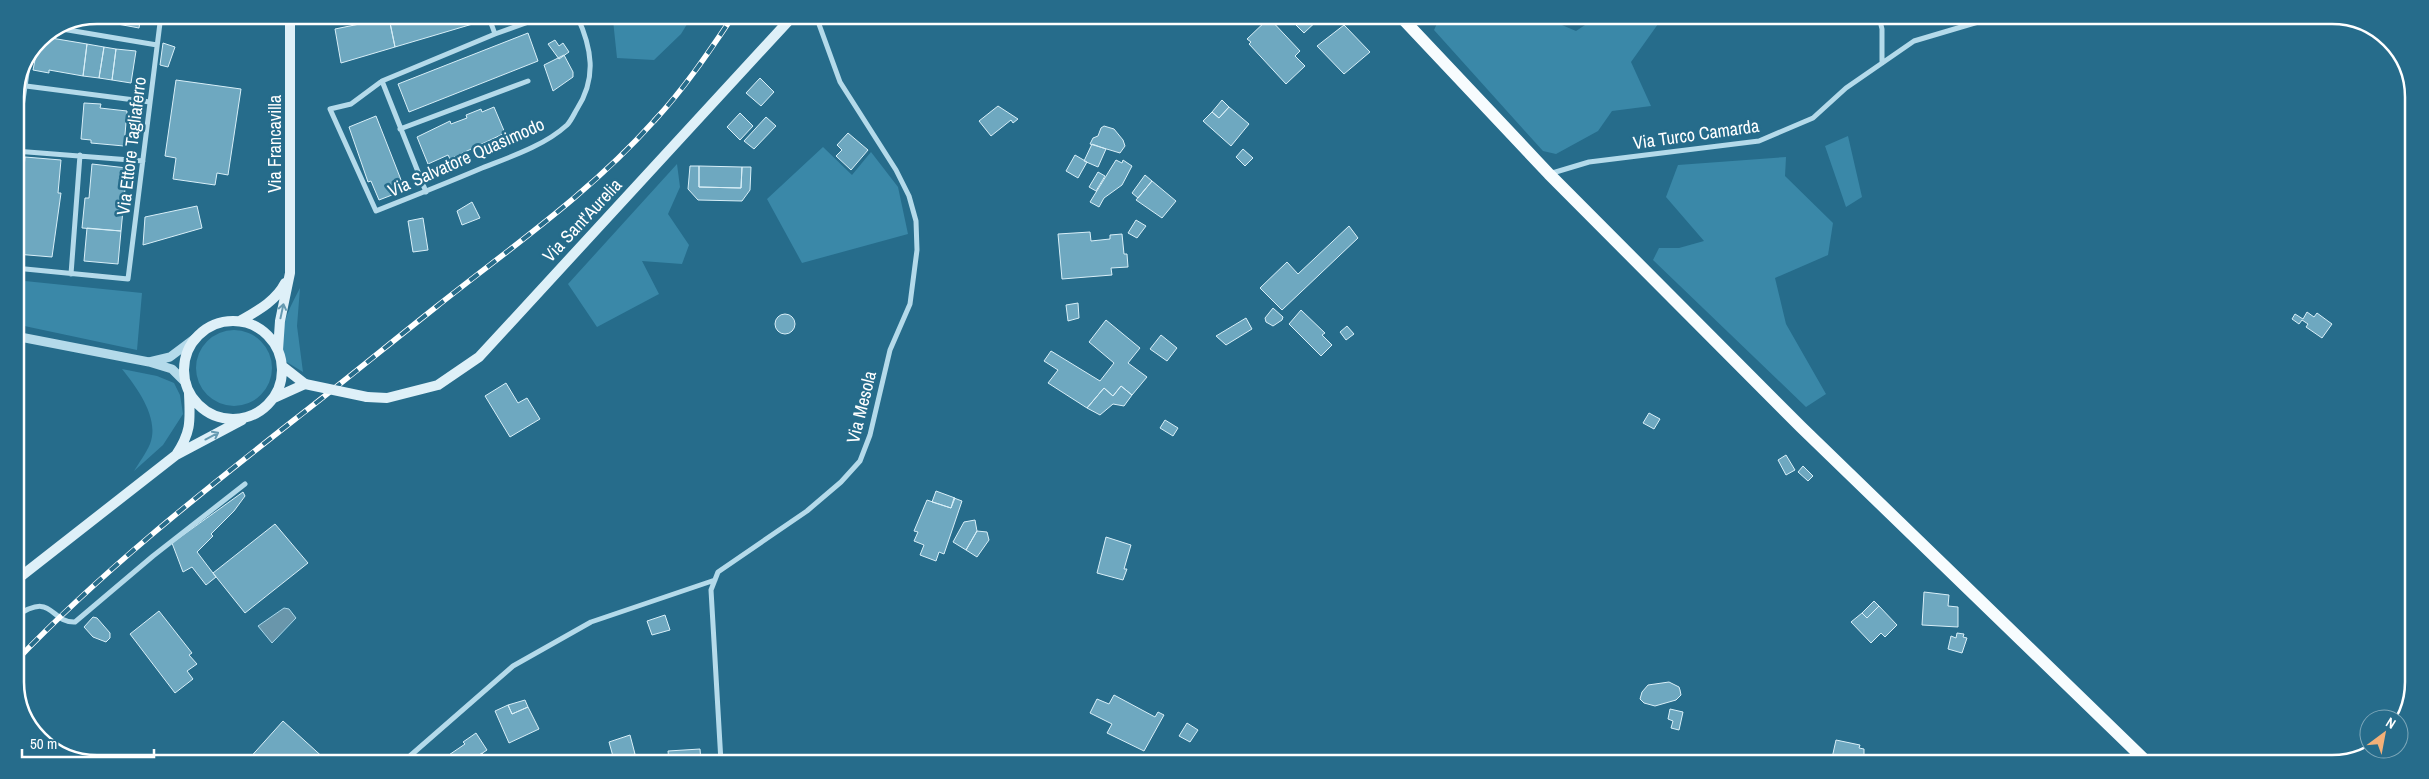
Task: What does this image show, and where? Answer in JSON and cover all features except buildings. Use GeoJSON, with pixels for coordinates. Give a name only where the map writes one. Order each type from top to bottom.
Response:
{"type":"FeatureCollection","features":[{"type":"Feature","properties":{"kind":"main road","name":"Via Francavilla"},"geometry":{"type":"LineString","coordinates":[[278,350],[280,321],[290,273],[290,24]]}},
{"type":"Feature","properties":{"kind":"main road","name":"Via Sant'Aurelia"},"geometry":{"type":"LineString","coordinates":[[305,384],[367,397],[387,398],[438,385],[479,357],[786,24]]}},
{"type":"Feature","properties":{"kind":"main road"},"geometry":{"type":"LineString","coordinates":[[1408,24],[1549,174],[1801,427],[2140,755]]}},
{"type":"Feature","properties":{"kind":"main road"},"geometry":{"type":"LineString","coordinates":[[176,455],[187,438],[190,420],[184,370],[186,358],[198,336],[217,324],[240,321],[266,306],[281,290],[290,273]]}},
{"type":"Feature","properties":{"kind":"main road"},"geometry":{"type":"LineString","coordinates":[[240,321],[263,331],[278,350],[282,366],[282,377],[274,398]]}},
{"type":"Feature","properties":{"kind":"main road"},"geometry":{"type":"LineString","coordinates":[[24,574],[176,455],[258,412],[274,398],[305,384],[282,366]]}},
{"type":"Feature","properties":{"kind":"main road"},"geometry":{"type":"LineString","coordinates":[[187,386],[202,407],[220,417],[235,419],[249,417]]}},
{"type":"Feature","properties":{"kind":"street","name":"Via Ettore Tagliaferro"},"geometry":{"type":"LineString","coordinates":[[71,274],[128,279],[160,24]]}},
{"type":"Feature","properties":{"kind":"street"},"geometry":{"type":"LineString","coordinates":[[491,24],[495,34]]}},
{"type":"Feature","properties":{"kind":"street"},"geometry":{"type":"LineString","coordinates":[[426,192],[382,81],[523,24]]}},
{"type":"Feature","properties":{"kind":"street","name":"Via Salvatore Quasimodo"},"geometry":{"type":"LineString","coordinates":[[382,81],[351,104],[330,109],[376,211],[426,192],[538,143],[567,125],[588,89],[591,74],[591,56],[582,24]]}},
{"type":"Feature","properties":{"kind":"street","name":"Via Mesola"},"geometry":{"type":"LineString","coordinates":[[715,580],[718,572],[807,511],[841,482],[860,461],[870,436],[890,350],[910,304],[916,221],[909,196],[896,170],[840,82],[819,24]]}},
{"type":"Feature","properties":{"kind":"street"},"geometry":{"type":"LineString","coordinates":[[1881,24],[1882,63]]}},
{"type":"Feature","properties":{"kind":"street","name":"Via Turco Camarda"},"geometry":{"type":"LineString","coordinates":[[1549,174],[1589,162],[1759,142],[1813,118],[1846,88],[1914,41],[1971,24]]}},
{"type":"Feature","properties":{"kind":"street"},"geometry":{"type":"LineString","coordinates":[[66,31],[157,45]]}},
{"type":"Feature","properties":{"kind":"street"},"geometry":{"type":"LineString","coordinates":[[24,98],[27,76]]}},
{"type":"Feature","properties":{"kind":"street"},"geometry":{"type":"LineString","coordinates":[[400,129],[528,81]]}},
{"type":"Feature","properties":{"kind":"street"},"geometry":{"type":"LineString","coordinates":[[26,86],[150,102]]}},
{"type":"Feature","properties":{"kind":"street"},"geometry":{"type":"LineString","coordinates":[[24,152],[143,162]]}},
{"type":"Feature","properties":{"kind":"street"},"geometry":{"type":"LineString","coordinates":[[24,269],[71,274],[80,155]]}},
{"type":"Feature","properties":{"kind":"street"},"geometry":{"type":"LineString","coordinates":[[149,362],[170,356],[198,336]]}},
{"type":"Feature","properties":{"kind":"street"},"geometry":{"type":"LineString","coordinates":[[24,338],[149,362],[172,369],[187,386]]}},
{"type":"Feature","properties":{"kind":"street"},"geometry":{"type":"LineString","coordinates":[[24,612],[34,606],[47,607],[68,622],[75,622],[153,556],[245,484]]}},
{"type":"Feature","properties":{"kind":"street"},"geometry":{"type":"LineString","coordinates":[[410,755],[514,666],[592,622],[715,580]]}},
{"type":"Feature","properties":{"kind":"street"},"geometry":{"type":"LineString","coordinates":[[715,580],[712,590],[712,629],[721,755]]}},
{"type":"Feature","properties":{"kind":"shaded area"},"geometry":{"type":"Polygon","coordinates":[[[613,24],[687,24],[681,34],[654,60],[617,58],[613,24]]]}},
{"type":"Feature","properties":{"kind":"shaded area"},"geometry":{"type":"Polygon","coordinates":[[[1437,24],[1560,24],[1576,31],[1586,24],[1658,24],[1631,62],[1651,106],[1612,111],[1598,131],[1556,154],[1543,151],[1434,30],[1437,24]]]}},
{"type":"Feature","properties":{"kind":"shaded area"},"geometry":{"type":"Polygon","coordinates":[[[1848,136],[1862,197],[1846,207],[1825,146],[1848,136]]]}},
{"type":"Feature","properties":{"kind":"shaded area"},"geometry":{"type":"Polygon","coordinates":[[[823,147],[852,175],[871,152],[898,187],[908,234],[802,263],[767,199],[823,147]]]}},
{"type":"Feature","properties":{"kind":"shaded area"},"geometry":{"type":"Polygon","coordinates":[[[1786,157],[1785,176],[1833,223],[1828,255],[1775,278],[1786,324],[1826,394],[1806,407],[1653,260],[1659,248],[1679,248],[1704,241],[1666,197],[1678,165],[1786,157]]]}},
{"type":"Feature","properties":{"kind":"shaded area"},"geometry":{"type":"Polygon","coordinates":[[[677,164],[680,187],[668,214],[689,245],[682,264],[642,261],[659,294],[597,327],[568,284],[677,164]]]}},
{"type":"Feature","properties":{"kind":"shaded area"},"geometry":{"type":"Polygon","coordinates":[[[24,281],[142,293],[137,350],[24,326],[24,281]]]}},
{"type":"Feature","properties":{"kind":"shaded area"},"geometry":{"type":"Polygon","coordinates":[[[300,288],[297,326],[303,372],[285,361],[282,340],[287,315],[300,288]]]}},
{"type":"Feature","properties":{"kind":"shaded area"},"geometry":{"type":"Polygon","coordinates":[[[234,330],[249,333],[261,341],[269,353],[272,368],[269,383],[261,395],[249,403],[234,406],[219,403],[207,395],[199,383],[196,368],[199,353],[207,341],[219,333],[234,330]]]}},
{"type":"Feature","properties":{"kind":"shaded area"},"geometry":{"type":"Polygon","coordinates":[[[122,369],[157,376],[174,383],[180,395],[183,414],[163,445],[134,471],[150,444],[152,424],[140,394],[122,369]]]}},
{"type":"Feature","properties":{"kind":"shaded area"},"geometry":{"type":"Polygon","coordinates":[[[284,608],[289,609],[296,618],[272,643],[258,626],[284,608]]]}},
{"type":"Feature","properties":{"kind":"railway"},"geometry":{"type":"LineString","coordinates":[[24,653],[115,566],[186,506],[549,219],[603,172],[676,96],[728,24]]}}]}
